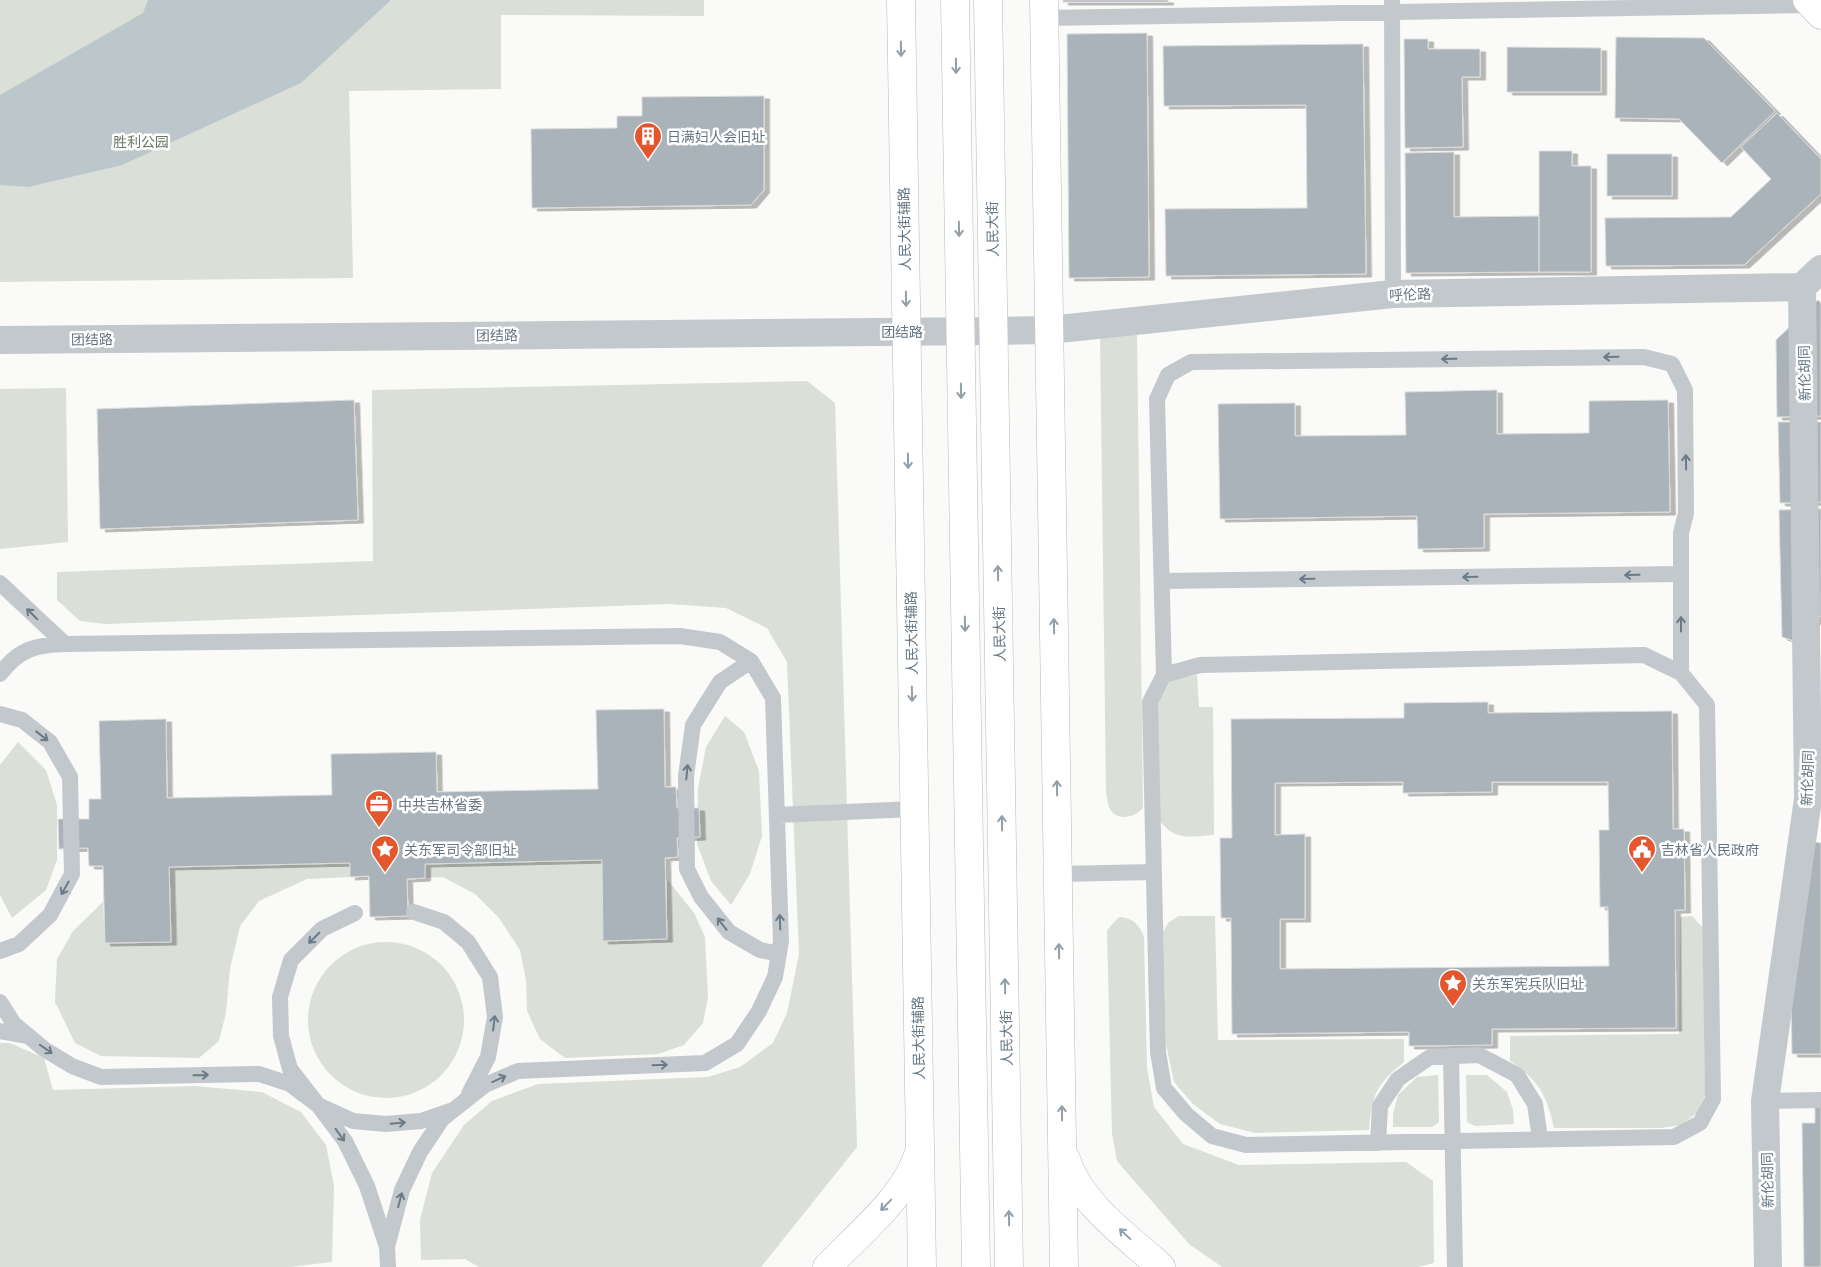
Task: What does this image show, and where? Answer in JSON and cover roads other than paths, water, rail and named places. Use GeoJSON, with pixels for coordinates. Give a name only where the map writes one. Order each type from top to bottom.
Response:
{"type":"FeatureCollection","features":[{"type":"Feature","properties":{"kind":"main road","name":"人民大街辅路"},"geometry":{"type":"LineString","coordinates":[[901,0],[922,1267]]}},
{"type":"Feature","properties":{"kind":"main road"},"geometry":{"type":"LineString","coordinates":[[955,0],[976,1267]]}},
{"type":"Feature","properties":{"kind":"main road","name":"人民大街"},"geometry":{"type":"LineString","coordinates":[[988,0],[1010,1267]]}},
{"type":"Feature","properties":{"kind":"main road"},"geometry":{"type":"LineString","coordinates":[[1044,9],[1064,1267]]}},
{"type":"Feature","properties":{"kind":"main road"},"geometry":{"type":"LineString","coordinates":[[1062,1145],[1072,1176],[1091,1202],[1161,1267]]}},
{"type":"Feature","properties":{"kind":"main road"},"geometry":{"type":"LineString","coordinates":[[827,1267],[902,1188],[913,1172],[920,1149]]}},
{"type":"Feature","properties":{"kind":"street","name":"呼伦路"},"geometry":{"type":"LineString","coordinates":[[994,331],[1049,330],[1393,294],[1812,278]]}},
{"type":"Feature","properties":{"kind":"street","name":"新伦胡同"},"geometry":{"type":"LineString","coordinates":[[1768,1267],[1765,1101],[1814,801],[1812,278]]}},
{"type":"Feature","properties":{"kind":"street","name":"团结路"},"geometry":{"type":"LineString","coordinates":[[0,340],[994,331]]}},
{"type":"Feature","properties":{"kind":"lane"},"geometry":{"type":"LineString","coordinates":[[1044,9],[1813,6]]}},
{"type":"Feature","properties":{"kind":"lane"},"geometry":{"type":"LineString","coordinates":[[1392,7],[1393,294]]}},
{"type":"Feature","properties":{"kind":"lane"},"geometry":{"type":"LineString","coordinates":[[1164,675],[1200,665],[1644,656],[1681,673],[1707,705],[1713,1099],[1700,1123],[1674,1137],[1246,1145],[1212,1136],[1186,1114],[1164,1088],[1158,1052],[1150,702],[1164,675],[1157,399],[1168,375],[1191,362],[1644,356],[1672,364],[1685,390],[1686,512],[1681,533],[1681,673]]}},
{"type":"Feature","properties":{"kind":"lane"},"geometry":{"type":"LineString","coordinates":[[1162,581],[1681,574]]}},
{"type":"Feature","properties":{"kind":"lane"},"geometry":{"type":"LineString","coordinates":[[0,583],[65,644]]}},
{"type":"Feature","properties":{"kind":"lane"},"geometry":{"type":"LineString","coordinates":[[0,674],[10,661],[38,645],[65,644],[680,636],[720,642],[751,661],[772,698],[781,941],[775,978],[759,1011],[737,1044],[705,1063],[518,1071],[485,1085],[442,1119],[420,1152],[402,1190],[387,1248]]}},
{"type":"Feature","properties":{"kind":"lane"},"geometry":{"type":"LineString","coordinates":[[751,661],[720,682],[693,725],[686,776],[687,869],[701,897],[729,932],[760,950],[779,954]]}},
{"type":"Feature","properties":{"kind":"lane"},"geometry":{"type":"LineString","coordinates":[[0,714],[22,720],[50,742],[70,777],[72,874],[50,915],[19,944],[0,951]]}},
{"type":"Feature","properties":{"kind":"lane"},"geometry":{"type":"LineString","coordinates":[[777,815],[914,808]]}},
{"type":"Feature","properties":{"kind":"lane"},"geometry":{"type":"LineString","coordinates":[[1058,874],[1153,872]]}},
{"type":"Feature","properties":{"kind":"lane"},"geometry":{"type":"LineString","coordinates":[[0,1002],[14,1024],[44,1049],[72,1066],[102,1077],[259,1074],[290,1084],[318,1104],[353,1121],[386,1124],[421,1121],[460,1105],[488,1057],[496,1017],[490,978],[468,942],[444,922],[414,912]]}},
{"type":"Feature","properties":{"kind":"lane"},"geometry":{"type":"LineString","coordinates":[[355,913],[322,929],[292,960],[280,997],[281,1036],[290,1069],[345,1141],[367,1186],[387,1248],[388,1267]]}},
{"type":"Feature","properties":{"kind":"lane"},"geometry":{"type":"LineString","coordinates":[[0,1031],[28,1036]]}},
{"type":"Feature","properties":{"kind":"lane"},"geometry":{"type":"LineString","coordinates":[[1378,1143],[1380,1106],[1398,1079],[1430,1057],[1479,1055],[1517,1075],[1535,1104],[1540,1139]]}},
{"type":"Feature","properties":{"kind":"lane"},"geometry":{"type":"LineString","coordinates":[[1451,1056],[1455,1267]]}},
{"type":"Feature","properties":{"kind":"lane"},"geometry":{"type":"LineString","coordinates":[[1765,1101],[1821,1100]]}},
{"type":"Feature","properties":{"kind":"place","name":"日满妇人会旧址"},"geometry":{"type":"Point","coordinates":[648,160]}},
{"type":"Feature","properties":{"kind":"place","name":"中共吉林省委"},"geometry":{"type":"Point","coordinates":[379,828]}},
{"type":"Feature","properties":{"kind":"place","name":"关东军司令部旧址"},"geometry":{"type":"Point","coordinates":[385,873]}},
{"type":"Feature","properties":{"kind":"place","name":"吉林省人民政府"},"geometry":{"type":"Point","coordinates":[1642,873]}},
{"type":"Feature","properties":{"kind":"place","name":"关东军宪兵队旧址"},"geometry":{"type":"Point","coordinates":[1453,1007]}},
{"type":"Feature","properties":{"kind":"park label","name":"胜利公园"},"geometry":{"type":"Point","coordinates":[141,141]}}]}
